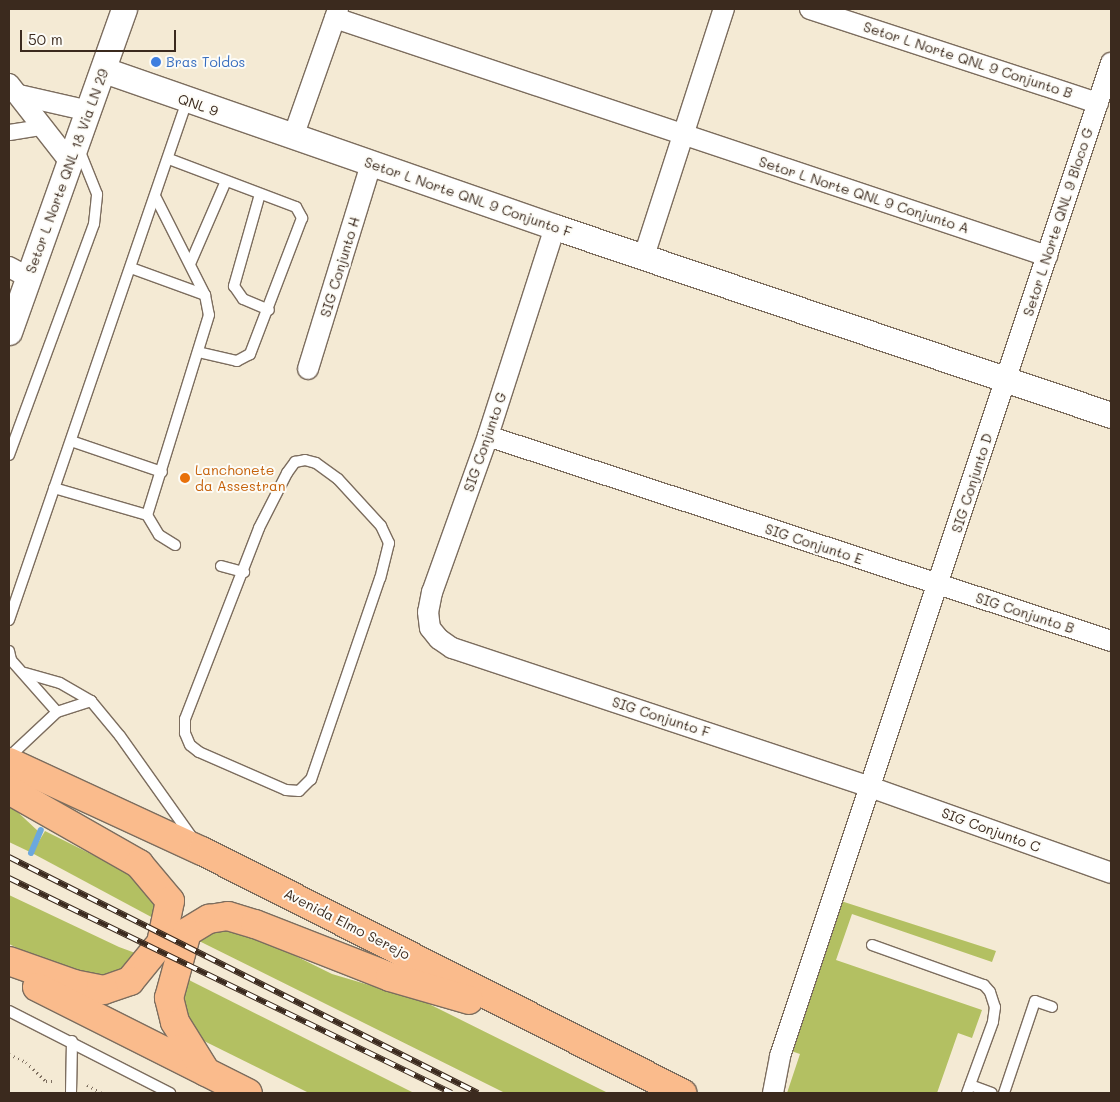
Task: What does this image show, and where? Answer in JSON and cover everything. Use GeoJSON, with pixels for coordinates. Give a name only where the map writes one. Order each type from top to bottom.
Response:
{"type":"FeatureCollection","features":[{"type":"Feature","properties":{"kind":"main road","name":"Avenida Elmo Serejo"},"geometry":{"type":"LineString","coordinates":[[9,762],[202,851],[682,1093]]}},
{"type":"Feature","properties":{"kind":"main road"},"geometry":{"type":"LineString","coordinates":[[9,790],[139,864],[170,900],[161,942],[130,981],[104,990],[74,984],[9,961]]}},
{"type":"Feature","properties":{"kind":"main road"},"geometry":{"type":"LineString","coordinates":[[206,1072],[175,1022],[169,998],[187,932],[209,919],[228,916],[255,924],[390,977],[528,1016]]}},
{"type":"Feature","properties":{"kind":"main road"},"geometry":{"type":"LineString","coordinates":[[9,972],[248,1093]]}},
{"type":"Feature","properties":{"kind":"street","name":"Setor L Norte QNL 18 Via LN 29"},"geometry":{"type":"LineString","coordinates":[[9,332],[18,272],[74,153],[124,9]]}},
{"type":"Feature","properties":{"kind":"street"},"geometry":{"type":"LineString","coordinates":[[724,9],[644,256],[1006,381],[1111,415]]}},
{"type":"Feature","properties":{"kind":"street","name":"Setor L Norte QNL 9 Conjunto B"},"geometry":{"type":"LineString","coordinates":[[810,9],[1098,103]]}},
{"type":"Feature","properties":{"kind":"street"},"geometry":{"type":"LineString","coordinates":[[292,137],[336,13],[682,134]]}},
{"type":"Feature","properties":{"kind":"street","name":"Setor L Norte QNL 9 Bloco G"},"geometry":{"type":"LineString","coordinates":[[1006,381],[1111,63]]}},
{"type":"Feature","properties":{"kind":"street","name":"QNL 9"},"geometry":{"type":"LineString","coordinates":[[104,70],[292,137]]}},
{"type":"Feature","properties":{"kind":"street"},"geometry":{"type":"LineString","coordinates":[[14,90],[89,111]]}},
{"type":"Feature","properties":{"kind":"street"},"geometry":{"type":"LineString","coordinates":[[14,90],[40,127],[74,153]]}},
{"type":"Feature","properties":{"kind":"street"},"geometry":{"type":"LineString","coordinates":[[9,132],[40,127]]}},
{"type":"Feature","properties":{"kind":"street","name":"Setor L Norte QNL 9 Conjunto A"},"geometry":{"type":"LineString","coordinates":[[682,134],[1047,256]]}},
{"type":"Feature","properties":{"kind":"street","name":"Setor L Norte QNL 9 Conjunto F"},"geometry":{"type":"LineString","coordinates":[[292,137],[644,256]]}},
{"type":"Feature","properties":{"kind":"street","name":"SIG Conjunto H"},"geometry":{"type":"LineString","coordinates":[[308,370],[371,164]]}},
{"type":"Feature","properties":{"kind":"street","name":"SIG Conjunto G"},"geometry":{"type":"LineString","coordinates":[[452,648],[430,628],[432,592],[488,436],[555,227]]}},
{"type":"Feature","properties":{"kind":"street","name":"SIG Conjunto D"},"geometry":{"type":"LineString","coordinates":[[938,586],[1006,381]]}},
{"type":"Feature","properties":{"kind":"street","name":"SIG Conjunto E"},"geometry":{"type":"LineString","coordinates":[[488,436],[938,586]]}},
{"type":"Feature","properties":{"kind":"street"},"geometry":{"type":"LineString","coordinates":[[774,1093],[780,1056],[938,586]]}},
{"type":"Feature","properties":{"kind":"street","name":"SIG Conjunto B"},"geometry":{"type":"LineString","coordinates":[[938,586],[1111,641]]}},
{"type":"Feature","properties":{"kind":"street","name":"SIG Conjunto F"},"geometry":{"type":"LineString","coordinates":[[452,648],[870,787]]}},
{"type":"Feature","properties":{"kind":"street","name":"SIG Conjunto C"},"geometry":{"type":"LineString","coordinates":[[870,787],[1111,873]]}},
{"type":"Feature","properties":{"kind":"street"},"geometry":{"type":"LineString","coordinates":[[759,1093],[780,1056]]}},
{"type":"Feature","properties":{"kind":"lane"},"geometry":{"type":"LineString","coordinates":[[9,620],[170,160],[187,101]]}},
{"type":"Feature","properties":{"kind":"lane"},"geometry":{"type":"LineString","coordinates":[[9,455],[98,206],[93,182],[74,153]]}},
{"type":"Feature","properties":{"kind":"lane"},"geometry":{"type":"LineString","coordinates":[[170,160],[296,208],[302,218],[270,310],[253,349],[245,358],[237,361],[198,352]]}},
{"type":"Feature","properties":{"kind":"lane"},"geometry":{"type":"LineString","coordinates":[[190,264],[226,181]]}},
{"type":"Feature","properties":{"kind":"lane"},"geometry":{"type":"LineString","coordinates":[[260,194],[234,286],[243,299],[270,310]]}},
{"type":"Feature","properties":{"kind":"lane"},"geometry":{"type":"LineString","coordinates":[[147,515],[162,472],[209,315],[206,295],[156,198]]}},
{"type":"Feature","properties":{"kind":"lane"},"geometry":{"type":"LineString","coordinates":[[131,268],[206,295]]}},
{"type":"Feature","properties":{"kind":"lane"},"geometry":{"type":"LineString","coordinates":[[71,441],[162,472]]}},
{"type":"Feature","properties":{"kind":"lane"},"geometry":{"type":"LineString","coordinates":[[305,460],[316,463],[338,479],[381,526],[389,543],[380,578],[311,779],[299,791],[286,790],[199,752],[190,745],[185,733],[185,719],[244,572],[278,487],[295,462],[305,460]]}},
{"type":"Feature","properties":{"kind":"lane"},"geometry":{"type":"LineString","coordinates":[[54,488],[147,515],[159,536],[175,545]]}},
{"type":"Feature","properties":{"kind":"lane"},"geometry":{"type":"LineString","coordinates":[[221,566],[244,572]]}},
{"type":"Feature","properties":{"kind":"lane"},"geometry":{"type":"LineString","coordinates":[[9,651],[12,660],[57,712]]}},
{"type":"Feature","properties":{"kind":"lane"},"geometry":{"type":"LineString","coordinates":[[25,673],[60,683],[91,700],[120,736],[202,851]]}},
{"type":"Feature","properties":{"kind":"lane"},"geometry":{"type":"LineString","coordinates":[[9,757],[57,712],[91,700]]}},
{"type":"Feature","properties":{"kind":"lane"},"geometry":{"type":"LineString","coordinates":[[872,945],[984,985],[990,992],[995,1007],[993,1022],[968,1089],[992,1093]]}},
{"type":"Feature","properties":{"kind":"lane"},"geometry":{"type":"LineString","coordinates":[[1004,1093],[1035,1001],[1052,1007]]}},
{"type":"Feature","properties":{"kind":"lane"},"geometry":{"type":"LineString","coordinates":[[9,1011],[72,1040],[170,1093]]}},
{"type":"Feature","properties":{"kind":"lane"},"geometry":{"type":"LineString","coordinates":[[71,1093],[72,1040]]}},
{"type":"Feature","properties":{"kind":"green space"},"geometry":{"type":"Polygon","coordinates":[[[9,804],[39,832],[30,852],[9,842],[9,804]]]}},
{"type":"Feature","properties":{"kind":"green space"},"geometry":{"type":"Polygon","coordinates":[[[45,831],[143,880],[156,891],[155,919],[32,853],[45,831]]]}},
{"type":"Feature","properties":{"kind":"green space"},"geometry":{"type":"Polygon","coordinates":[[[9,895],[119,947],[138,954],[120,975],[82,979],[9,944],[9,895]]]}},
{"type":"Feature","properties":{"kind":"green space"},"geometry":{"type":"Polygon","coordinates":[[[841,901],[996,951],[992,962],[852,914],[836,960],[982,1010],[972,1038],[958,1033],[937,1093],[787,1093],[800,1054],[791,1051],[841,901]]]}},
{"type":"Feature","properties":{"kind":"green space"},"geometry":{"type":"Polygon","coordinates":[[[237,927],[332,974],[423,1001],[608,1093],[505,1093],[195,939],[197,934],[237,927]]]}},
{"type":"Feature","properties":{"kind":"green space"},"geometry":{"type":"Polygon","coordinates":[[[177,974],[414,1093],[309,1093],[200,1039],[172,999],[177,974]]]}},
{"type":"Feature","properties":{"kind":"waterway"},"geometry":{"type":"LineString","coordinates":[[31,853],[41,830]]}},
{"type":"Feature","properties":{"kind":"railway"},"geometry":{"type":"LineString","coordinates":[[9,857],[478,1093]]}},
{"type":"Feature","properties":{"kind":"railway"},"geometry":{"type":"LineString","coordinates":[[9,878],[452,1093]]}},
{"type":"Feature","properties":{"kind":"place","name":"Bras Toldos"},"geometry":{"type":"Point","coordinates":[156,62]}},
{"type":"Feature","properties":{"kind":"place","name":"Lanchonete da Assestran"},"geometry":{"type":"Point","coordinates":[185,478]}}]}
